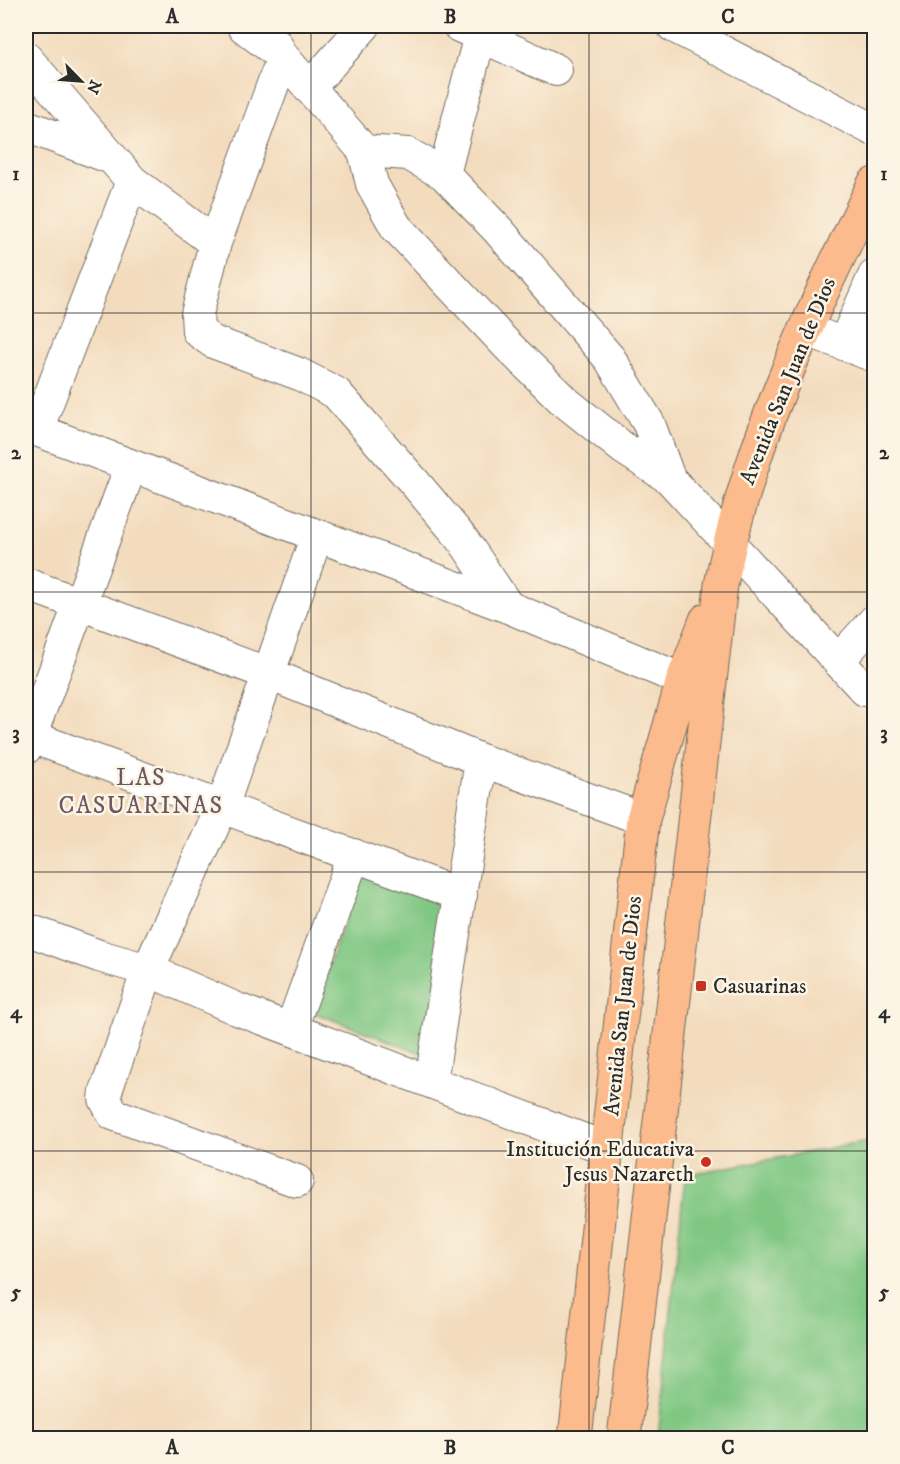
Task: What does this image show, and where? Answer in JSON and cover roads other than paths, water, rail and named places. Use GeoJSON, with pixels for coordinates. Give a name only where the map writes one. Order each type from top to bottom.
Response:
{"type":"FeatureCollection","features":[{"type":"Feature","properties":{"kind":"main road","name":"Avenida San Juan de Dios"},"geometry":{"type":"LineString","coordinates":[[624,1438],[721,585],[729,542],[745,484],[767,420],[805,329],[874,184]]}},
{"type":"Feature","properties":{"kind":"main road","name":"Avenida San Juan de Dios"},"geometry":{"type":"LineString","coordinates":[[575,1438],[643,819],[682,680],[721,585]]}},
{"type":"Feature","properties":{"kind":"street"},"geometry":{"type":"LineString","coordinates":[[243,26],[283,57]]}},
{"type":"Feature","properties":{"kind":"street"},"geometry":{"type":"LineString","coordinates":[[265,26],[283,57],[364,151],[372,184],[396,226],[507,345],[563,400],[623,448],[669,477],[865,690]]}},
{"type":"Feature","properties":{"kind":"street"},"geometry":{"type":"LineString","coordinates":[[309,88],[364,26]]}},
{"type":"Feature","properties":{"kind":"street"},"geometry":{"type":"LineString","coordinates":[[673,26],[874,130]]}},
{"type":"Feature","properties":{"kind":"street"},"geometry":{"type":"LineString","coordinates":[[444,174],[470,30],[556,70]]}},
{"type":"Feature","properties":{"kind":"street"},"geometry":{"type":"LineString","coordinates":[[283,57],[215,243],[197,314],[198,331],[213,342],[299,374],[336,393],[463,540],[508,607]]}},
{"type":"Feature","properties":{"kind":"street"},"geometry":{"type":"LineString","coordinates":[[26,58],[122,170],[215,243]]}},
{"type":"Feature","properties":{"kind":"street"},"geometry":{"type":"LineString","coordinates":[[26,126],[122,170]]}},
{"type":"Feature","properties":{"kind":"street"},"geometry":{"type":"LineString","coordinates":[[364,151],[408,154],[444,174],[498,230],[610,359],[650,424],[669,477]]}},
{"type":"Feature","properties":{"kind":"street"},"geometry":{"type":"LineString","coordinates":[[122,170],[32,428],[508,607],[682,680]]}},
{"type":"Feature","properties":{"kind":"street"},"geometry":{"type":"LineString","coordinates":[[839,256],[874,276],[844,344]]}},
{"type":"Feature","properties":{"kind":"street"},"geometry":{"type":"LineString","coordinates":[[805,329],[874,356]]}},
{"type":"Feature","properties":{"kind":"street"},"geometry":{"type":"LineString","coordinates":[[131,466],[27,740],[222,807],[461,895]]}},
{"type":"Feature","properties":{"kind":"street"},"geometry":{"type":"LineString","coordinates":[[297,1181],[113,1114],[105,1098],[148,970],[222,807],[317,535]]}},
{"type":"Feature","properties":{"kind":"street"},"geometry":{"type":"LineString","coordinates":[[26,584],[268,674],[481,760],[643,819]]}},
{"type":"Feature","properties":{"kind":"street"},"geometry":{"type":"LineString","coordinates":[[838,661],[874,621]]}},
{"type":"Feature","properties":{"kind":"street"},"geometry":{"type":"LineString","coordinates":[[431,1082],[481,760]]}},
{"type":"Feature","properties":{"kind":"street"},"geometry":{"type":"LineString","coordinates":[[291,1029],[354,855]]}},
{"type":"Feature","properties":{"kind":"street"},"geometry":{"type":"LineString","coordinates":[[26,928],[99,956],[148,970],[237,1009],[608,1149]]}},
{"type":"Feature","properties":{"kind":"place","name":"Casuarinas"},"geometry":{"type":"Point","coordinates":[701,986]}},
{"type":"Feature","properties":{"kind":"place","name":"Institución Educativa Jesus Nazareth"},"geometry":{"type":"Point","coordinates":[706,1162]}},
{"type":"Feature","properties":{"kind":"district","name":"LAS CASUARINAS"},"geometry":{"type":"Point","coordinates":[141,792]}}]}
